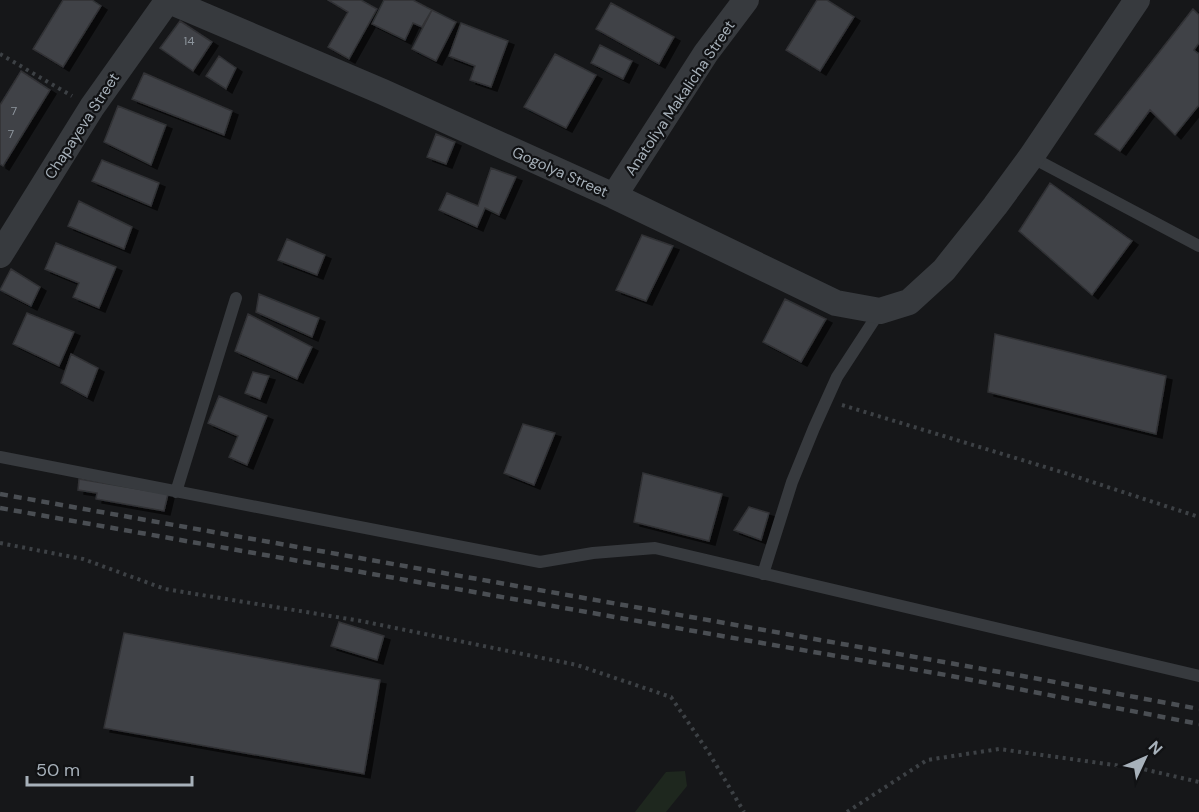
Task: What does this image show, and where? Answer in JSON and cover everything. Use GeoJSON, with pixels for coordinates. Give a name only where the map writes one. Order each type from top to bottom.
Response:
{"type":"FeatureCollection","features":[{"type":"Feature","properties":{"kind":"street","name":"Gogolya Street"},"geometry":{"type":"LineString","coordinates":[[168,0],[383,92],[615,196],[836,303],[880,311],[909,302],[944,270],[1031,157],[1137,0]]}},
{"type":"Feature","properties":{"kind":"street","name":"Chapayeva Street"},"geometry":{"type":"LineString","coordinates":[[0,255],[92,107],[168,0]]}},
{"type":"Feature","properties":{"kind":"street","name":"Anatoliya Makalicha Street"},"geometry":{"type":"LineString","coordinates":[[615,196],[706,53],[746,0]]}},
{"type":"Feature","properties":{"kind":"lane"},"geometry":{"type":"LineString","coordinates":[[1031,157],[1199,246]]}},
{"type":"Feature","properties":{"kind":"lane"},"geometry":{"type":"LineString","coordinates":[[176,492],[236,298]]}},
{"type":"Feature","properties":{"kind":"lane"},"geometry":{"type":"LineString","coordinates":[[763,574],[792,482],[814,428],[837,377],[880,311]]}},
{"type":"Feature","properties":{"kind":"lane"},"geometry":{"type":"LineString","coordinates":[[0,457],[540,562],[593,553],[655,548],[1199,676]]}},
{"type":"Feature","properties":{"kind":"path"},"geometry":{"type":"LineString","coordinates":[[0,54],[92,107]]}},
{"type":"Feature","properties":{"kind":"path"},"geometry":{"type":"LineString","coordinates":[[827,401],[1068,474],[1199,518]]}},
{"type":"Feature","properties":{"kind":"path"},"geometry":{"type":"LineString","coordinates":[[0,543],[82,559],[165,589],[361,621],[578,665],[671,697],[709,753],[744,812]]}},
{"type":"Feature","properties":{"kind":"path"},"geometry":{"type":"LineString","coordinates":[[847,812],[927,760],[999,748],[1143,769],[1199,782]]}},
{"type":"Feature","properties":{"kind":"shaded area"},"geometry":{"type":"Polygon","coordinates":[[[685,771],[687,786],[666,812],[635,812],[666,772],[685,771]]]}},
{"type":"Feature","properties":{"kind":"building"},"geometry":{"type":"Polygon","coordinates":[[[63,0],[92,0],[101,6],[63,67],[33,49],[63,0]]]}},
{"type":"Feature","properties":{"kind":"building"},"geometry":{"type":"Polygon","coordinates":[[[328,0],[361,0],[377,9],[349,59],[328,47],[348,12],[328,0]]]}},
{"type":"Feature","properties":{"kind":"building"},"geometry":{"type":"Polygon","coordinates":[[[384,0],[413,0],[432,10],[422,27],[413,23],[405,40],[372,24],[384,0]]]}},
{"type":"Feature","properties":{"kind":"building"},"geometry":{"type":"Polygon","coordinates":[[[817,0],[827,0],[854,17],[820,71],[786,50],[817,0]]]}},
{"type":"Feature","properties":{"kind":"building"},"geometry":{"type":"Polygon","coordinates":[[[611,3],[674,37],[659,64],[596,29],[611,3]]]}},
{"type":"Feature","properties":{"kind":"building"},"geometry":{"type":"Polygon","coordinates":[[[1193,9],[1199,15],[1199,43],[1194,50],[1199,54],[1199,105],[1175,135],[1150,110],[1120,151],[1095,134],[1193,9]]]}},
{"type":"Feature","properties":{"kind":"building"},"geometry":{"type":"Polygon","coordinates":[[[432,10],[456,22],[436,61],[412,49],[432,10]]]}},
{"type":"Feature","properties":{"kind":"building"},"geometry":{"type":"Polygon","coordinates":[[[180,21],[212,42],[193,71],[160,48],[180,21]]]}},
{"type":"Feature","properties":{"kind":"building"},"geometry":{"type":"Polygon","coordinates":[[[461,23],[508,41],[491,87],[470,80],[475,66],[449,56],[461,23]]]}},
{"type":"Feature","properties":{"kind":"building"},"geometry":{"type":"Polygon","coordinates":[[[600,45],[632,61],[623,79],[591,63],[600,45]]]}},
{"type":"Feature","properties":{"kind":"building"},"geometry":{"type":"Polygon","coordinates":[[[555,54],[596,75],[566,128],[524,107],[555,54]]]}},
{"type":"Feature","properties":{"kind":"building"},"geometry":{"type":"Polygon","coordinates":[[[219,56],[236,68],[226,89],[206,76],[219,56]]]}},
{"type":"Feature","properties":{"kind":"building"},"geometry":{"type":"Polygon","coordinates":[[[21,71],[50,90],[3,166],[0,164],[0,105],[21,71]]]}},
{"type":"Feature","properties":{"kind":"building"},"geometry":{"type":"Polygon","coordinates":[[[144,73],[232,111],[224,135],[132,99],[144,73]]]}},
{"type":"Feature","properties":{"kind":"building"},"geometry":{"type":"Polygon","coordinates":[[[118,106],[166,125],[151,165],[104,142],[118,106]]]}},
{"type":"Feature","properties":{"kind":"building"},"geometry":{"type":"Polygon","coordinates":[[[436,134],[455,142],[446,164],[427,157],[436,134]]]}},
{"type":"Feature","properties":{"kind":"building"},"geometry":{"type":"Polygon","coordinates":[[[102,160],[159,183],[151,206],[92,181],[102,160]]]}},
{"type":"Feature","properties":{"kind":"building"},"geometry":{"type":"Polygon","coordinates":[[[491,168],[516,177],[499,215],[485,208],[477,227],[439,210],[447,193],[478,206],[491,168]]]}},
{"type":"Feature","properties":{"kind":"building"},"geometry":{"type":"Polygon","coordinates":[[[1050,183],[1132,241],[1092,295],[1019,231],[1050,183]]]}},
{"type":"Feature","properties":{"kind":"building"},"geometry":{"type":"Polygon","coordinates":[[[79,201],[132,227],[124,249],[68,226],[79,201]]]}},
{"type":"Feature","properties":{"kind":"building"},"geometry":{"type":"Polygon","coordinates":[[[642,235],[673,246],[646,301],[616,290],[642,235]]]}},
{"type":"Feature","properties":{"kind":"building"},"geometry":{"type":"Polygon","coordinates":[[[287,239],[325,255],[317,275],[278,260],[287,239]]]}},
{"type":"Feature","properties":{"kind":"building"},"geometry":{"type":"Polygon","coordinates":[[[56,243],[116,267],[99,308],[73,297],[79,283],[45,269],[56,243]]]}},
{"type":"Feature","properties":{"kind":"building"},"geometry":{"type":"Polygon","coordinates":[[[11,269],[40,287],[31,306],[0,290],[11,269]]]}},
{"type":"Feature","properties":{"kind":"building"},"geometry":{"type":"Polygon","coordinates":[[[259,294],[319,318],[312,337],[256,312],[259,294]]]}},
{"type":"Feature","properties":{"kind":"building"},"geometry":{"type":"Polygon","coordinates":[[[785,299],[826,319],[801,362],[763,342],[785,299]]]}},
{"type":"Feature","properties":{"kind":"building"},"geometry":{"type":"Polygon","coordinates":[[[27,313],[74,332],[59,366],[13,344],[27,313]]]}},
{"type":"Feature","properties":{"kind":"building"},"geometry":{"type":"Polygon","coordinates":[[[248,314],[312,347],[297,379],[235,351],[248,314]]]}},
{"type":"Feature","properties":{"kind":"building"},"geometry":{"type":"Polygon","coordinates":[[[995,334],[1166,376],[1156,434],[988,392],[995,334]]]}},
{"type":"Feature","properties":{"kind":"building"},"geometry":{"type":"Polygon","coordinates":[[[71,354],[98,368],[87,397],[61,383],[71,354]]]}},
{"type":"Feature","properties":{"kind":"building"},"geometry":{"type":"Polygon","coordinates":[[[253,372],[269,376],[260,399],[245,393],[253,372]]]}},
{"type":"Feature","properties":{"kind":"building"},"geometry":{"type":"Polygon","coordinates":[[[219,396],[267,416],[247,465],[229,457],[238,436],[208,423],[219,396]]]}},
{"type":"Feature","properties":{"kind":"building"},"geometry":{"type":"Polygon","coordinates":[[[523,424],[555,433],[534,485],[504,473],[523,424]]]}},
{"type":"Feature","properties":{"kind":"building"},"geometry":{"type":"Polygon","coordinates":[[[643,473],[722,494],[709,541],[634,522],[643,473]]]}},
{"type":"Feature","properties":{"kind":"building"},"geometry":{"type":"Polygon","coordinates":[[[79,479],[168,494],[164,511],[96,499],[97,493],[78,490],[79,479]]]}},
{"type":"Feature","properties":{"kind":"building"},"geometry":{"type":"Polygon","coordinates":[[[749,507],[769,513],[761,540],[734,530],[749,507]]]}},
{"type":"Feature","properties":{"kind":"building"},"geometry":{"type":"Polygon","coordinates":[[[339,622],[384,636],[377,660],[331,646],[339,622]]]}},
{"type":"Feature","properties":{"kind":"building"},"geometry":{"type":"Polygon","coordinates":[[[124,633],[380,680],[364,774],[104,728],[124,633]]]}},
{"type":"Feature","properties":{"kind":"railway"},"geometry":{"type":"LineString","coordinates":[[0,494],[1199,709]]}},
{"type":"Feature","properties":{"kind":"railway"},"geometry":{"type":"LineString","coordinates":[[0,508],[946,675],[1199,724]]}}]}
